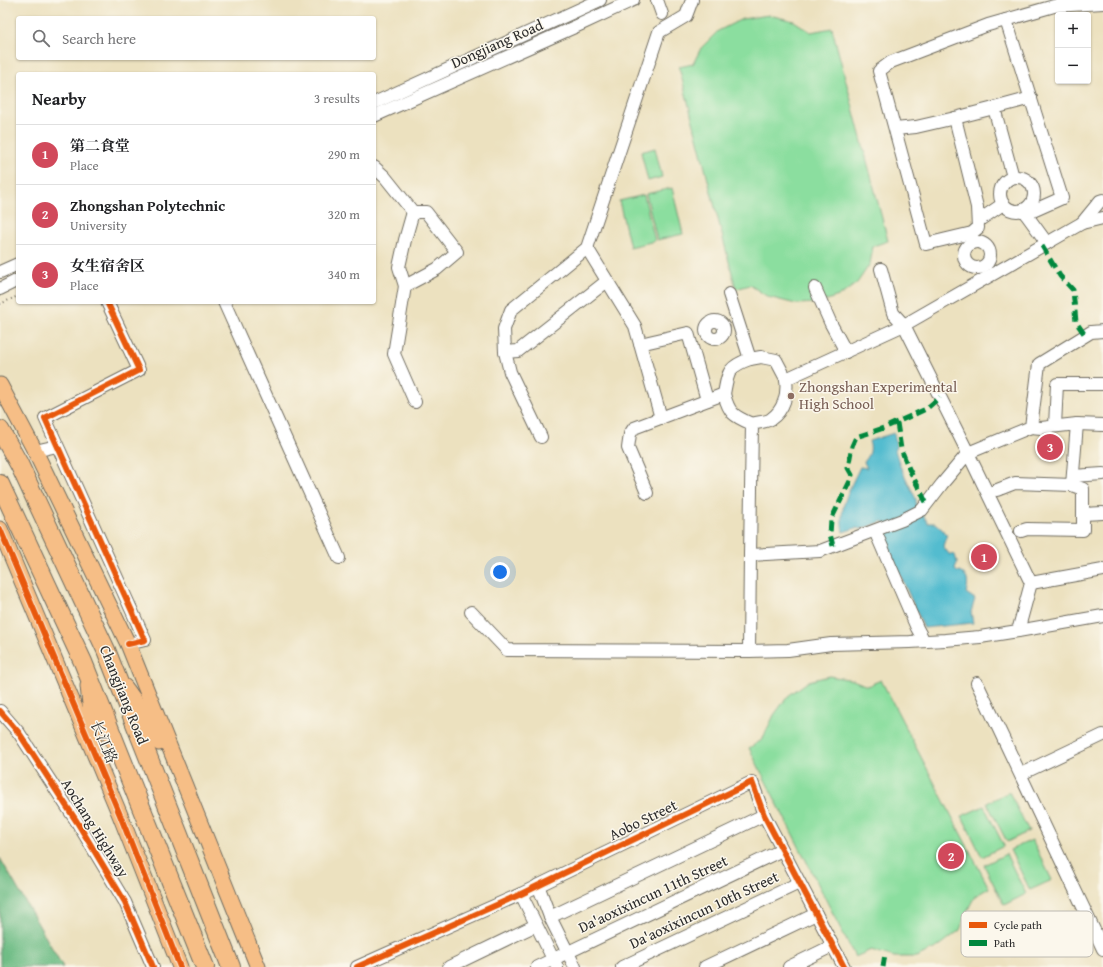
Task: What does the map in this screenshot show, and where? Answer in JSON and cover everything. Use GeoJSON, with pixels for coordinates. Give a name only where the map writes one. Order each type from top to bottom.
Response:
{"type":"FeatureCollection","features":[{"type":"Feature","properties":{"kind":"highway","name":"Changjiang Road"},"geometry":{"type":"LineString","coordinates":[[0,430],[19,464],[106,650],[231,967]]}},
{"type":"Feature","properties":{"kind":"highway","name":"Changjiang Road"},"geometry":{"type":"LineString","coordinates":[[0,484],[86,671],[205,967]]}},
{"type":"Feature","properties":{"kind":"main road"},"geometry":{"type":"LineString","coordinates":[[0,386],[35,451],[128,644],[258,966]]}},
{"type":"Feature","properties":{"kind":"main road","name":"长江路"},"geometry":{"type":"LineString","coordinates":[[0,529],[95,755],[180,967]]}},
{"type":"Feature","properties":{"kind":"main road"},"geometry":{"type":"LineString","coordinates":[[86,671],[95,755]]}},
{"type":"Feature","properties":{"kind":"main road"},"geometry":{"type":"LineString","coordinates":[[116,675],[140,708],[183,781]]}},
{"type":"Feature","properties":{"kind":"main road"},"geometry":{"type":"LineString","coordinates":[[163,924],[191,967]]}},
{"type":"Feature","properties":{"kind":"street","name":"Dongjiang Road"},"geometry":{"type":"LineString","coordinates":[[376,102],[600,0]]}},
{"type":"Feature","properties":{"kind":"street","name":"Dongjiang Road"},"geometry":{"type":"LineString","coordinates":[[376,115],[633,0]]}},
{"type":"Feature","properties":{"kind":"street"},"geometry":{"type":"LineString","coordinates":[[657,0],[662,14]]}},
{"type":"Feature","properties":{"kind":"street"},"geometry":{"type":"LineString","coordinates":[[541,437],[510,372],[505,352],[504,329],[511,310],[587,248],[659,32],[686,16],[693,0]]}},
{"type":"Feature","properties":{"kind":"street"},"geometry":{"type":"LineString","coordinates":[[955,118],[977,208],[978,228],[972,238],[926,244],[879,71],[891,62],[988,25],[1054,6],[1103,3]]}},
{"type":"Feature","properties":{"kind":"street"},"geometry":{"type":"LineString","coordinates":[[1006,20],[1062,198],[1025,212],[1012,211],[1003,204],[1000,193],[1001,188],[1008,179],[1013,177],[1024,178],[1033,186],[1034,198],[1025,212]]}},
{"type":"Feature","properties":{"kind":"street"},"geometry":{"type":"LineString","coordinates":[[895,129],[916,127],[1031,98]]}},
{"type":"Feature","properties":{"kind":"street"},"geometry":{"type":"LineString","coordinates":[[994,108],[1013,177]]}},
{"type":"Feature","properties":{"kind":"street"},"geometry":{"type":"LineString","coordinates":[[376,169],[385,177],[413,212]]}},
{"type":"Feature","properties":{"kind":"street"},"geometry":{"type":"LineString","coordinates":[[1082,223],[1100,201],[1103,200]]}},
{"type":"Feature","properties":{"kind":"street"},"geometry":{"type":"LineString","coordinates":[[978,221],[1003,204]]}},
{"type":"Feature","properties":{"kind":"street"},"geometry":{"type":"LineString","coordinates":[[405,286],[437,269],[457,252],[426,212],[413,212]]}},
{"type":"Feature","properties":{"kind":"street"},"geometry":{"type":"LineString","coordinates":[[413,212],[399,267],[405,286],[394,354],[415,402]]}},
{"type":"Feature","properties":{"kind":"street"},"geometry":{"type":"LineString","coordinates":[[1025,212],[1047,243]]}},
{"type":"Feature","properties":{"kind":"street"},"geometry":{"type":"LineString","coordinates":[[786,379],[904,325],[1082,223],[1103,218]]}},
{"type":"Feature","properties":{"kind":"street"},"geometry":{"type":"LineString","coordinates":[[587,248],[635,326],[661,418]]}},
{"type":"Feature","properties":{"kind":"street"},"geometry":{"type":"LineString","coordinates":[[0,272],[16,265]]}},
{"type":"Feature","properties":{"kind":"street"},"geometry":{"type":"LineString","coordinates":[[881,269],[893,313],[904,325],[1031,583],[1018,631]]}},
{"type":"Feature","properties":{"kind":"street"},"geometry":{"type":"LineString","coordinates":[[0,289],[16,281]]}},
{"type":"Feature","properties":{"kind":"street"},"geometry":{"type":"LineString","coordinates":[[505,352],[518,351],[607,281]]}},
{"type":"Feature","properties":{"kind":"street"},"geometry":{"type":"LineString","coordinates":[[815,288],[831,324],[846,352]]}},
{"type":"Feature","properties":{"kind":"street"},"geometry":{"type":"LineString","coordinates":[[729,294],[750,359]]}},
{"type":"Feature","properties":{"kind":"street"},"geometry":{"type":"LineString","coordinates":[[109,304],[138,370],[45,418],[145,640],[128,644]]}},
{"type":"Feature","properties":{"kind":"street"},"geometry":{"type":"LineString","coordinates":[[225,304],[339,558]]}},
{"type":"Feature","properties":{"kind":"street"},"geometry":{"type":"LineString","coordinates":[[640,344],[706,330],[708,325],[714,322],[720,322],[724,328],[738,324]]}},
{"type":"Feature","properties":{"kind":"street"},"geometry":{"type":"LineString","coordinates":[[1031,427],[1039,364],[1091,332],[1103,331]]}},
{"type":"Feature","properties":{"kind":"street"},"geometry":{"type":"LineString","coordinates":[[688,333],[707,400]]}},
{"type":"Feature","properties":{"kind":"street"},"geometry":{"type":"LineString","coordinates":[[761,357],[776,360],[786,379],[788,389],[784,404],[770,420],[752,424],[738,418],[728,408],[724,394],[728,373],[738,363],[750,359],[761,357]]}},
{"type":"Feature","properties":{"kind":"street"},"geometry":{"type":"LineString","coordinates":[[1055,426],[1057,384],[1103,384]]}},
{"type":"Feature","properties":{"kind":"street"},"geometry":{"type":"LineString","coordinates":[[648,493],[628,448],[630,434],[634,428],[724,394]]}},
{"type":"Feature","properties":{"kind":"street"},"geometry":{"type":"LineString","coordinates":[[748,651],[752,424]]}},
{"type":"Feature","properties":{"kind":"street"},"geometry":{"type":"LineString","coordinates":[[750,556],[820,551],[902,520],[922,510],[968,454],[1031,427],[1041,428],[1077,424],[1103,425]]}},
{"type":"Feature","properties":{"kind":"street"},"geometry":{"type":"LineString","coordinates":[[1021,531],[1027,529],[1083,530],[1083,490],[1073,480],[1077,424]]}},
{"type":"Feature","properties":{"kind":"street"},"geometry":{"type":"LineString","coordinates":[[35,451],[57,446]]}},
{"type":"Feature","properties":{"kind":"street"},"geometry":{"type":"LineString","coordinates":[[997,490],[1015,483],[1073,480],[1103,474]]}},
{"type":"Feature","properties":{"kind":"street"},"geometry":{"type":"LineString","coordinates":[[1083,514],[1103,513]]}},
{"type":"Feature","properties":{"kind":"street"},"geometry":{"type":"LineString","coordinates":[[870,532],[924,641]]}},
{"type":"Feature","properties":{"kind":"street"},"geometry":{"type":"LineString","coordinates":[[1031,583],[1103,570]]}},
{"type":"Feature","properties":{"kind":"street"},"geometry":{"type":"LineString","coordinates":[[471,612],[507,650],[788,650],[831,644],[924,641],[980,637],[1103,616]]}},
{"type":"Feature","properties":{"kind":"street"},"geometry":{"type":"LineString","coordinates":[[977,683],[1086,911]]}},
{"type":"Feature","properties":{"kind":"street","name":"Aochang Highway"},"geometry":{"type":"LineString","coordinates":[[0,711],[19,733],[77,822],[125,902],[153,967]]}},
{"type":"Feature","properties":{"kind":"street"},"geometry":{"type":"LineString","coordinates":[[1021,774],[1103,735]]}},
{"type":"Feature","properties":{"kind":"street","name":"Aobo Street"},"geometry":{"type":"LineString","coordinates":[[357,967],[521,894],[752,782],[764,815],[844,967]]}},
{"type":"Feature","properties":{"kind":"street"},"geometry":{"type":"LineString","coordinates":[[550,917],[764,815]]}},
{"type":"Feature","properties":{"kind":"street","name":"Da'aoxixincun 11th Street"},"geometry":{"type":"LineString","coordinates":[[537,967],[555,963],[568,952],[782,850]]}},
{"type":"Feature","properties":{"kind":"street","name":"Da'aoxixincun 10th Street"},"geometry":{"type":"LineString","coordinates":[[622,967],[800,883]]}},
{"type":"Feature","properties":{"kind":"street"},"geometry":{"type":"LineString","coordinates":[[538,885],[550,917],[575,967]]}},
{"type":"Feature","properties":{"kind":"street"},"geometry":{"type":"LineString","coordinates":[[521,894],[555,963]]}},
{"type":"Feature","properties":{"kind":"street"},"geometry":{"type":"LineString","coordinates":[[706,967],[816,914]]}},
{"type":"Feature","properties":{"kind":"street"},"geometry":{"type":"LineString","coordinates":[[450,967],[536,925]]}},
{"type":"Feature","properties":{"kind":"street"},"geometry":{"type":"LineString","coordinates":[[1093,927],[1103,948]]}},
{"type":"Feature","properties":{"kind":"street"},"geometry":{"type":"LineString","coordinates":[[788,967],[832,946]]}},
{"type":"Feature","properties":{"kind":"path"},"geometry":{"type":"LineString","coordinates":[[0,304],[16,297]]}},
{"type":"Feature","properties":{"kind":"green space"},"geometry":{"type":"Polygon","coordinates":[[[769,15],[794,21],[811,32],[832,28],[888,241],[873,246],[870,264],[857,283],[841,295],[819,303],[796,304],[768,297],[750,285],[736,289],[679,67],[693,64],[701,48],[718,31],[742,19],[769,15]]]}},
{"type":"Feature","properties":{"kind":"green space"},"geometry":{"type":"Polygon","coordinates":[[[655,148],[662,177],[648,181],[641,152],[655,148]]]}},
{"type":"Feature","properties":{"kind":"green space"},"geometry":{"type":"Polygon","coordinates":[[[672,188],[683,234],[657,240],[646,194],[672,188]]]}},
{"type":"Feature","properties":{"kind":"green space"},"geometry":{"type":"Polygon","coordinates":[[[644,195],[655,241],[630,247],[619,201],[644,195]]]}},
{"type":"Feature","properties":{"kind":"green space"},"geometry":{"type":"Polygon","coordinates":[[[829,676],[853,680],[867,686],[881,680],[989,888],[975,896],[967,911],[961,911],[960,930],[938,947],[916,957],[894,957],[871,950],[855,957],[749,748],[762,740],[774,715],[788,696],[809,681],[829,676]]]}},
{"type":"Feature","properties":{"kind":"green space"},"geometry":{"type":"Polygon","coordinates":[[[1009,792],[1029,831],[1007,842],[987,803],[1009,792]]]}},
{"type":"Feature","properties":{"kind":"green space"},"geometry":{"type":"Polygon","coordinates":[[[984,806],[1004,846],[982,857],[962,816],[984,806]]]}},
{"type":"Feature","properties":{"kind":"green space"},"geometry":{"type":"Polygon","coordinates":[[[1032,840],[1052,880],[1030,890],[1010,850],[1032,840]]]}},
{"type":"Feature","properties":{"kind":"green space"},"geometry":{"type":"Polygon","coordinates":[[[1006,854],[1026,894],[1004,905],[984,865],[1006,854]]]}},
{"type":"Feature","properties":{"kind":"green space"},"geometry":{"type":"Polygon","coordinates":[[[0,858],[63,967],[0,967],[0,858]]]}},
{"type":"Feature","properties":{"kind":"water"},"geometry":{"type":"Polygon","coordinates":[[[894,433],[896,445],[895,450],[900,466],[916,499],[916,504],[928,523],[935,523],[947,534],[943,546],[949,554],[955,555],[957,562],[955,570],[962,573],[967,579],[966,593],[975,599],[971,612],[973,623],[924,628],[890,552],[885,538],[887,532],[883,521],[862,529],[856,528],[843,532],[842,515],[846,498],[860,467],[867,468],[864,462],[870,452],[869,441],[894,433]]]}},
{"type":"Feature","properties":{"kind":"marked path"},"geometry":{"type":"LineString","coordinates":[[1042,246],[1060,276],[1073,290],[1076,322],[1085,335]]}},
{"type":"Feature","properties":{"kind":"marked path"},"geometry":{"type":"LineString","coordinates":[[833,546],[830,534],[831,520],[852,475],[848,468],[852,446],[856,437],[884,428],[926,409],[940,397]]}},
{"type":"Feature","properties":{"kind":"marked path"},"geometry":{"type":"LineString","coordinates":[[897,423],[901,449],[909,469],[927,504]]}},
{"type":"Feature","properties":{"kind":"marked path"},"geometry":{"type":"LineString","coordinates":[[883,967],[885,954]]}},
{"type":"Feature","properties":{"kind":"cycle path"},"geometry":{"type":"LineString","coordinates":[[108,304],[139,370],[45,418],[145,640],[128,644]]}},
{"type":"Feature","properties":{"kind":"cycle path"},"geometry":{"type":"LineString","coordinates":[[0,529],[120,815],[180,967]]}},
{"type":"Feature","properties":{"kind":"cycle path"},"geometry":{"type":"LineString","coordinates":[[0,711],[19,733],[77,822],[125,902],[153,967]]}},
{"type":"Feature","properties":{"kind":"cycle path"},"geometry":{"type":"LineString","coordinates":[[357,967],[521,894],[752,782],[764,815],[844,967]]}},
{"type":"Feature","properties":{"kind":"place","name":"Zhongshan Experimental High School"},"geometry":{"type":"Point","coordinates":[791,396]}},
{"type":"Feature","properties":{"kind":"place","name":"女生宿舍区"},"geometry":{"type":"Point","coordinates":[1050,447]}},
{"type":"Feature","properties":{"kind":"place","name":"第二食堂"},"geometry":{"type":"Point","coordinates":[984,557]}},
{"type":"Feature","properties":{"kind":"place","name":"Zhongshan Polytechnic"},"geometry":{"type":"Point","coordinates":[951,856]}}]}
